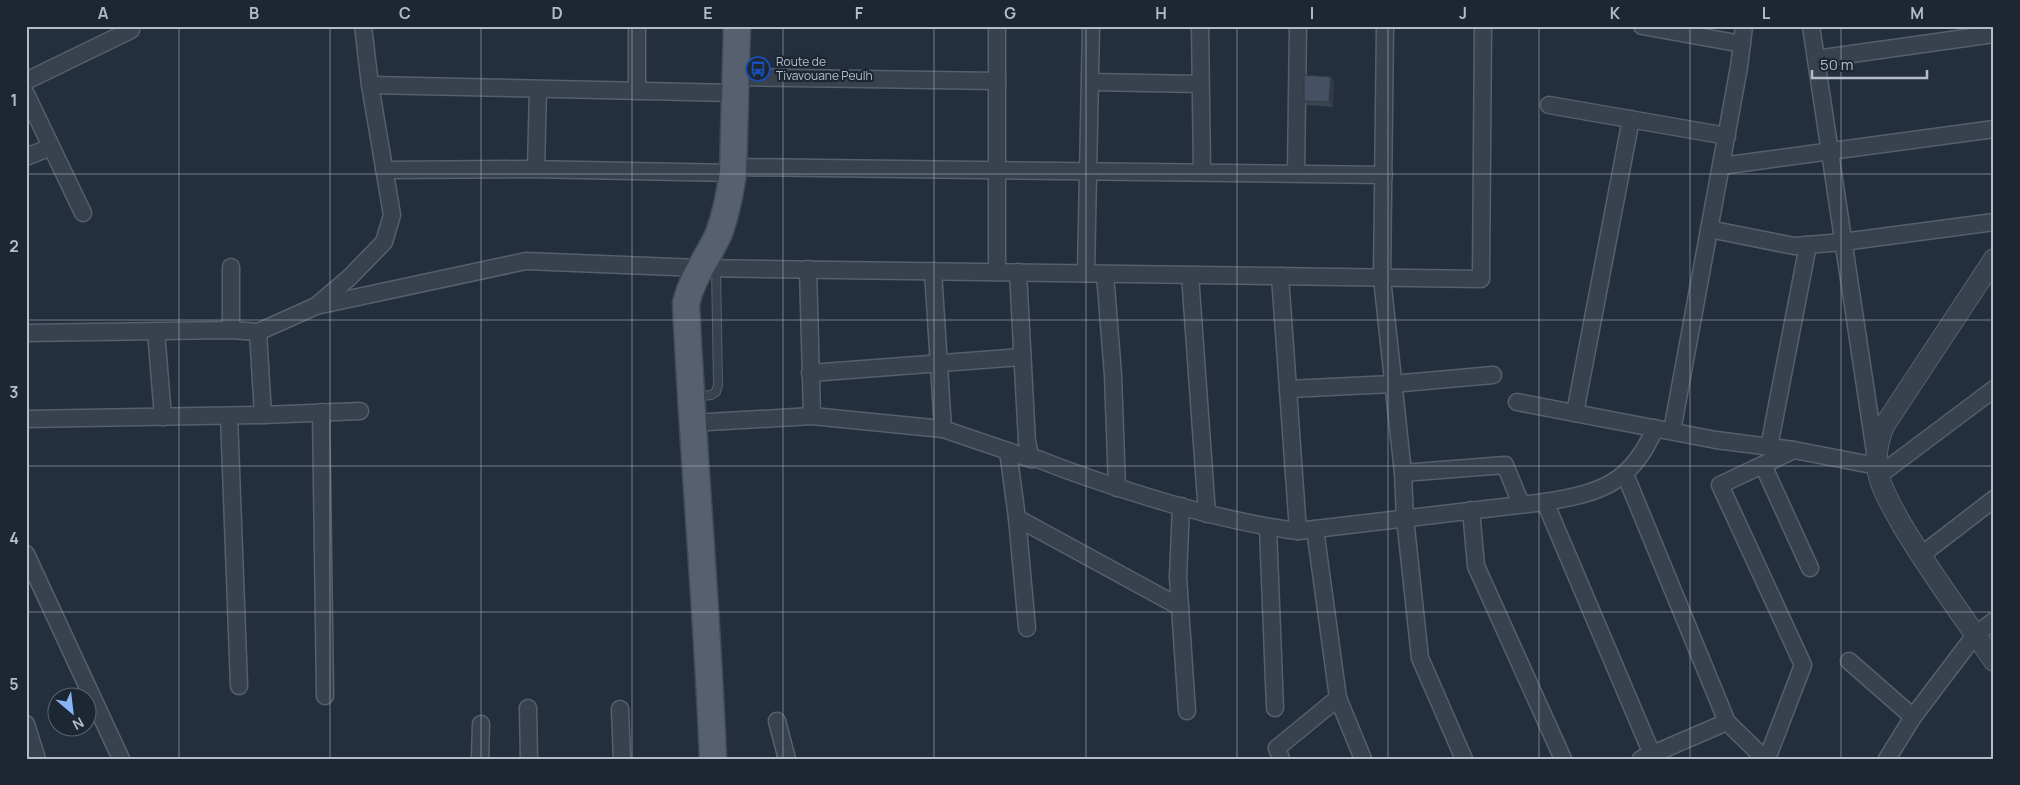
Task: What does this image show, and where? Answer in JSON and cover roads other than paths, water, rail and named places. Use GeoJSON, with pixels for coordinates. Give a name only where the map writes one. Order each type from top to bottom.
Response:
{"type":"FeatureCollection","features":[{"type":"Feature","properties":{"kind":"main road"},"geometry":{"type":"LineString","coordinates":[[713,759],[711,700],[691,423],[686,303],[689,290],[707,268],[730,195],[733,170],[736,26]]}},
{"type":"Feature","properties":{"kind":"street"},"geometry":{"type":"LineString","coordinates":[[316,306],[349,278],[384,242],[392,215],[370,85],[363,26]]}},
{"type":"Feature","properties":{"kind":"street"},"geometry":{"type":"LineString","coordinates":[[637,26],[637,91]]}},
{"type":"Feature","properties":{"kind":"street"},"geometry":{"type":"LineString","coordinates":[[997,26],[997,272]]}},
{"type":"Feature","properties":{"kind":"street"},"geometry":{"type":"LineString","coordinates":[[1086,273],[1091,26]]}},
{"type":"Feature","properties":{"kind":"street"},"geometry":{"type":"LineString","coordinates":[[1200,26],[1202,172]]}},
{"type":"Feature","properties":{"kind":"street"},"geometry":{"type":"LineString","coordinates":[[1296,172],[1298,26]]}},
{"type":"Feature","properties":{"kind":"street"},"geometry":{"type":"LineString","coordinates":[[1385,26],[1382,278],[1403,472],[1405,518],[1420,658],[1464,759]]}},
{"type":"Feature","properties":{"kind":"street"},"geometry":{"type":"LineString","coordinates":[[26,332],[231,330],[258,332],[316,306],[526,261],[808,270],[1481,279],[1484,26]]}},
{"type":"Feature","properties":{"kind":"street"},"geometry":{"type":"LineString","coordinates":[[1642,26],[1742,44]]}},
{"type":"Feature","properties":{"kind":"street"},"geometry":{"type":"LineString","coordinates":[[1672,431],[1721,166],[1744,26]]}},
{"type":"Feature","properties":{"kind":"street"},"geometry":{"type":"LineString","coordinates":[[1811,26],[1877,466],[1884,492],[1920,556],[1994,661]]}},
{"type":"Feature","properties":{"kind":"street"},"geometry":{"type":"LineString","coordinates":[[26,82],[131,30]]}},
{"type":"Feature","properties":{"kind":"street"},"geometry":{"type":"LineString","coordinates":[[1816,59],[1994,34]]}},
{"type":"Feature","properties":{"kind":"street"},"geometry":{"type":"LineString","coordinates":[[370,85],[637,91],[735,85],[997,81]]}},
{"type":"Feature","properties":{"kind":"street"},"geometry":{"type":"LineString","coordinates":[[1090,82],[1200,84]]}},
{"type":"Feature","properties":{"kind":"street"},"geometry":{"type":"LineString","coordinates":[[536,169],[538,89]]}},
{"type":"Feature","properties":{"kind":"street"},"geometry":{"type":"LineString","coordinates":[[26,94],[83,213]]}},
{"type":"Feature","properties":{"kind":"street"},"geometry":{"type":"LineString","coordinates":[[1549,105],[1726,136]]}},
{"type":"Feature","properties":{"kind":"street"},"geometry":{"type":"LineString","coordinates":[[1575,413],[1631,120]]}},
{"type":"Feature","properties":{"kind":"street"},"geometry":{"type":"LineString","coordinates":[[1721,166],[1994,128]]}},
{"type":"Feature","properties":{"kind":"street"},"geometry":{"type":"LineString","coordinates":[[26,157],[51,147]]}},
{"type":"Feature","properties":{"kind":"street"},"geometry":{"type":"LineString","coordinates":[[384,170],[1296,172],[1384,174]]}},
{"type":"Feature","properties":{"kind":"street"},"geometry":{"type":"LineString","coordinates":[[1709,229],[1794,246],[1843,242],[1994,222]]}},
{"type":"Feature","properties":{"kind":"street"},"geometry":{"type":"LineString","coordinates":[[1769,447],[1808,245]]}},
{"type":"Feature","properties":{"kind":"street"},"geometry":{"type":"LineString","coordinates":[[1877,466],[1877,442],[1884,426],[1994,260]]}},
{"type":"Feature","properties":{"kind":"street"},"geometry":{"type":"LineString","coordinates":[[231,267],[231,330]]}},
{"type":"Feature","properties":{"kind":"street"},"geometry":{"type":"LineString","coordinates":[[808,270],[812,416]]}},
{"type":"Feature","properties":{"kind":"street"},"geometry":{"type":"LineString","coordinates":[[934,271],[943,429]]}},
{"type":"Feature","properties":{"kind":"street"},"geometry":{"type":"LineString","coordinates":[[1018,272],[1027,442],[1031,459]]}},
{"type":"Feature","properties":{"kind":"street"},"geometry":{"type":"LineString","coordinates":[[1105,274],[1114,375],[1117,488]]}},
{"type":"Feature","properties":{"kind":"street"},"geometry":{"type":"LineString","coordinates":[[1190,275],[1207,514]]}},
{"type":"Feature","properties":{"kind":"street"},"geometry":{"type":"LineString","coordinates":[[1280,276],[1298,531]]}},
{"type":"Feature","properties":{"kind":"street"},"geometry":{"type":"LineString","coordinates":[[156,331],[162,417]]}},
{"type":"Feature","properties":{"kind":"street"},"geometry":{"type":"LineString","coordinates":[[258,332],[263,415]]}},
{"type":"Feature","properties":{"kind":"street"},"geometry":{"type":"LineString","coordinates":[[810,373],[1022,357]]}},
{"type":"Feature","properties":{"kind":"street"},"geometry":{"type":"LineString","coordinates":[[1288,389],[1392,384],[1493,375]]}},
{"type":"Feature","properties":{"kind":"street"},"geometry":{"type":"LineString","coordinates":[[1516,402],[1716,440],[1794,450],[1877,466],[1994,388]]}},
{"type":"Feature","properties":{"kind":"street"},"geometry":{"type":"LineString","coordinates":[[26,418],[229,416],[360,411]]}},
{"type":"Feature","properties":{"kind":"street"},"geometry":{"type":"LineString","coordinates":[[320,412],[325,696]]}},
{"type":"Feature","properties":{"kind":"street"},"geometry":{"type":"LineString","coordinates":[[229,416],[239,686]]}},
{"type":"Feature","properties":{"kind":"street"},"geometry":{"type":"LineString","coordinates":[[691,423],[812,416],[943,429],[1031,459],[1038,459],[1117,488],[1207,514],[1268,528],[1298,531],[1579,497],[1606,486],[1625,474],[1647,447],[1655,428]]}},
{"type":"Feature","properties":{"kind":"street"},"geometry":{"type":"LineString","coordinates":[[1625,474],[1726,722],[1766,759],[1803,665],[1720,485],[1794,450]]}},
{"type":"Feature","properties":{"kind":"street"},"geometry":{"type":"LineString","coordinates":[[1008,451],[1017,518],[1027,628]]}},
{"type":"Feature","properties":{"kind":"street"},"geometry":{"type":"LineString","coordinates":[[1403,472],[1505,465],[1521,504]]}},
{"type":"Feature","properties":{"kind":"street"},"geometry":{"type":"LineString","coordinates":[[1762,465],[1810,568]]}},
{"type":"Feature","properties":{"kind":"street"},"geometry":{"type":"LineString","coordinates":[[1920,556],[1994,499]]}},
{"type":"Feature","properties":{"kind":"street"},"geometry":{"type":"LineString","coordinates":[[1545,502],[1652,756],[1726,722]]}},
{"type":"Feature","properties":{"kind":"street"},"geometry":{"type":"LineString","coordinates":[[1181,506],[1178,577],[1187,712]]}},
{"type":"Feature","properties":{"kind":"street"},"geometry":{"type":"LineString","coordinates":[[1471,510],[1476,566],[1563,759]]}},
{"type":"Feature","properties":{"kind":"street"},"geometry":{"type":"LineString","coordinates":[[1017,518],[1180,607]]}},
{"type":"Feature","properties":{"kind":"street"},"geometry":{"type":"LineString","coordinates":[[1268,528],[1275,708]]}},
{"type":"Feature","properties":{"kind":"street"},"geometry":{"type":"LineString","coordinates":[[1315,529],[1338,698],[1363,759]]}},
{"type":"Feature","properties":{"kind":"street"},"geometry":{"type":"LineString","coordinates":[[26,554],[121,759]]}},
{"type":"Feature","properties":{"kind":"street"},"geometry":{"type":"LineString","coordinates":[[1887,759],[1913,716],[1975,635],[1994,621]]}},
{"type":"Feature","properties":{"kind":"street"},"geometry":{"type":"LineString","coordinates":[[1849,661],[1913,716]]}},
{"type":"Feature","properties":{"kind":"street"},"geometry":{"type":"LineString","coordinates":[[1281,759],[1277,748],[1338,698]]}},
{"type":"Feature","properties":{"kind":"street"},"geometry":{"type":"LineString","coordinates":[[528,708],[529,759]]}},
{"type":"Feature","properties":{"kind":"street"},"geometry":{"type":"LineString","coordinates":[[620,710],[622,759]]}},
{"type":"Feature","properties":{"kind":"street"},"geometry":{"type":"LineString","coordinates":[[778,720],[787,759]]}},
{"type":"Feature","properties":{"kind":"street"},"geometry":{"type":"LineString","coordinates":[[26,724],[37,759]]}},
{"type":"Feature","properties":{"kind":"street"},"geometry":{"type":"LineString","coordinates":[[480,759],[481,724]]}},
{"type":"Feature","properties":{"kind":"place","name":"Route de Tivavouane Peulh"},"geometry":{"type":"Point","coordinates":[758,69]}}]}
